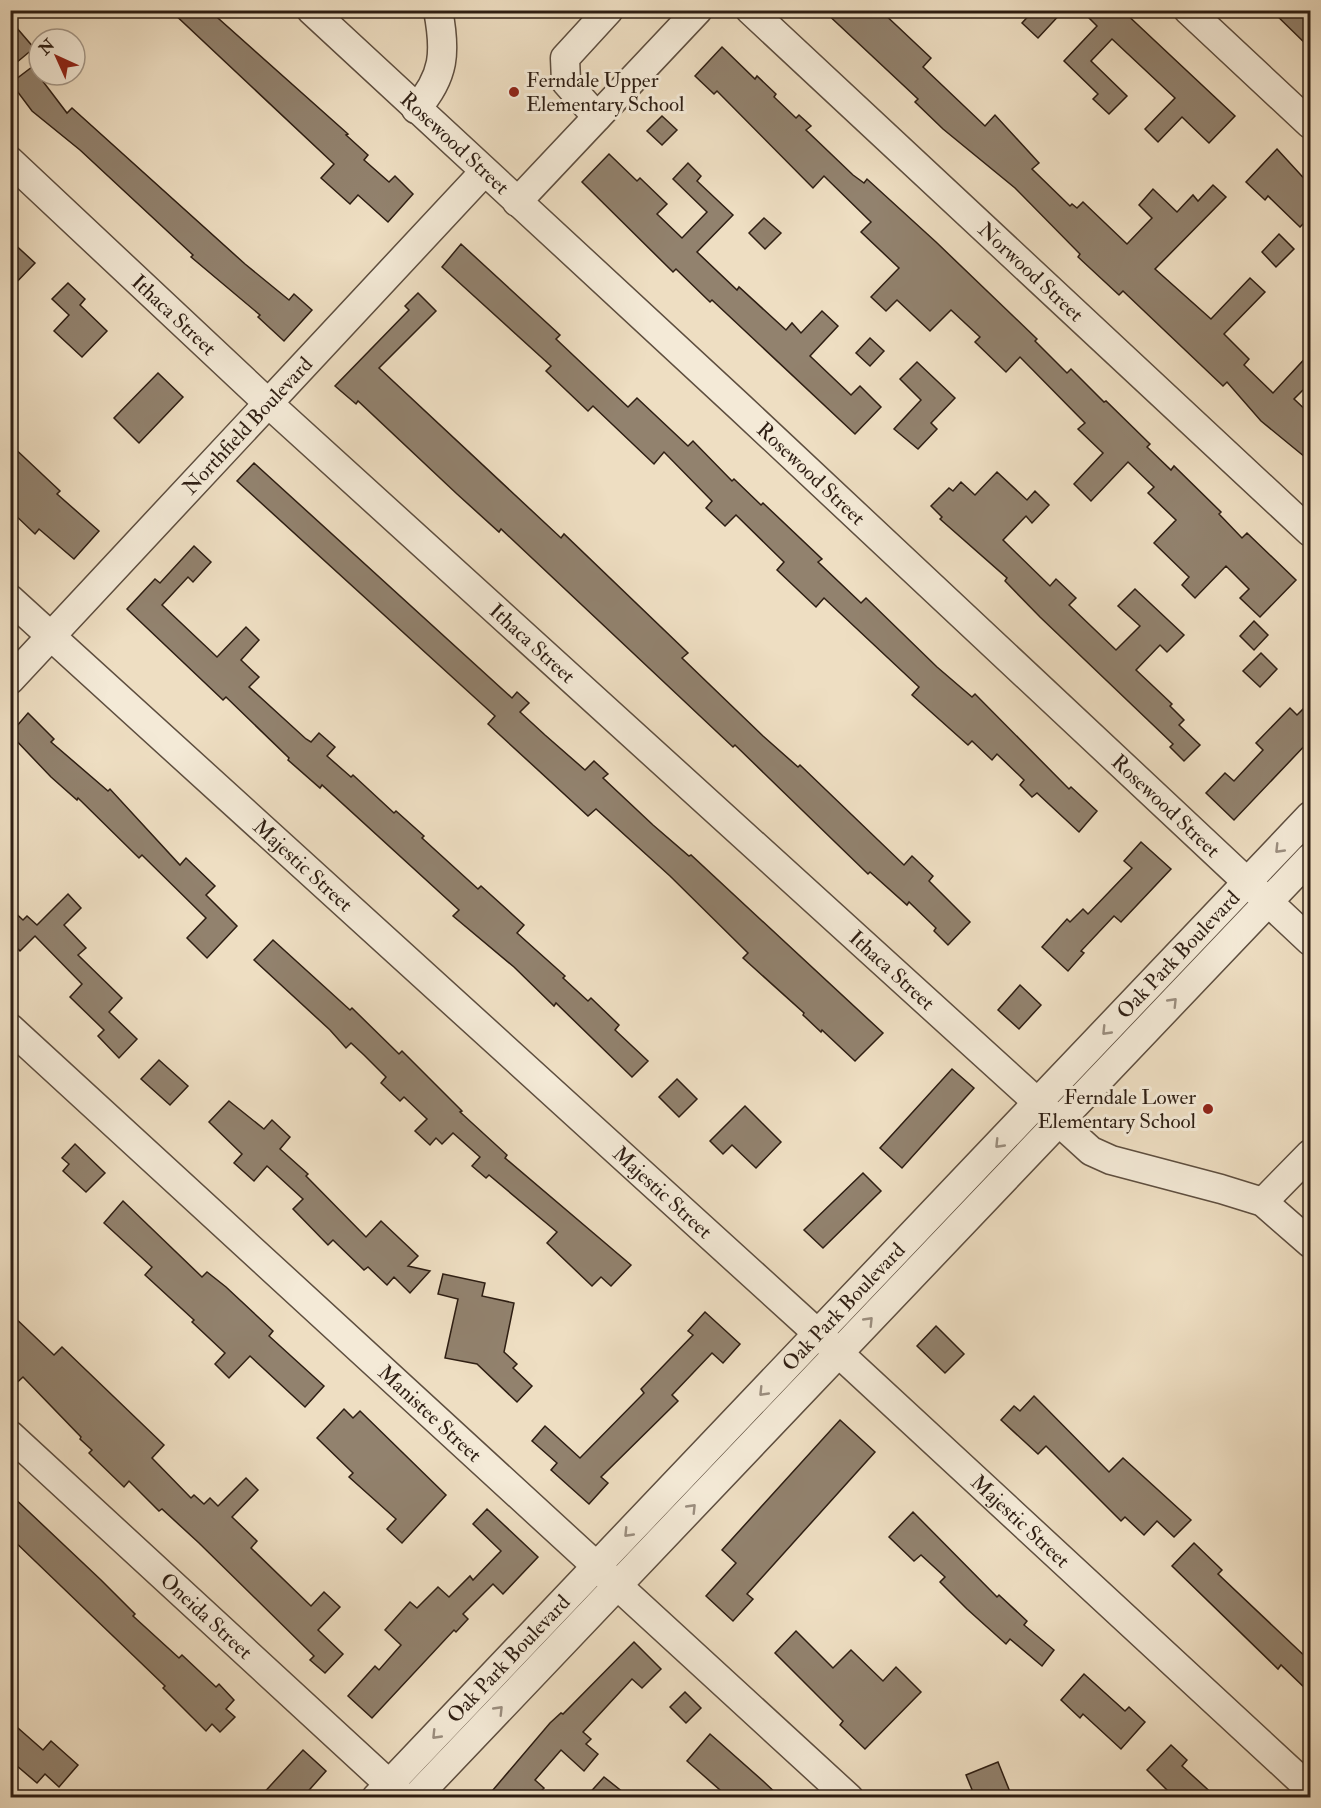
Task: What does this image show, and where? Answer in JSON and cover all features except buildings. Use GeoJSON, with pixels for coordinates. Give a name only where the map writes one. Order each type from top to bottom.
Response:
{"type":"FeatureCollection","features":[{"type":"Feature","properties":{"kind":"street","name":"Rosewood Street"},"geometry":{"type":"LineString","coordinates":[[311,10],[1311,941]]}},
{"type":"Feature","properties":{"kind":"street"},"geometry":{"type":"LineString","coordinates":[[416,109],[432,90],[441,65],[443,45],[438,10]]}},
{"type":"Feature","properties":{"kind":"street"},"geometry":{"type":"LineString","coordinates":[[597,117],[566,82],[565,58],[609,10]]}},
{"type":"Feature","properties":{"kind":"street"},"geometry":{"type":"LineString","coordinates":[[517,202],[698,10]]}},
{"type":"Feature","properties":{"kind":"street","name":"Norwood Street"},"geometry":{"type":"LineString","coordinates":[[750,10],[1311,532]]}},
{"type":"Feature","properties":{"kind":"street"},"geometry":{"type":"LineString","coordinates":[[1188,10],[1311,124]]}},
{"type":"Feature","properties":{"kind":"street","name":"Ithaca Street"},"geometry":{"type":"LineString","coordinates":[[10,161],[269,404],[1091,1150],[1111,1160],[1221,1188],[1263,1202]]}},
{"type":"Feature","properties":{"kind":"street","name":"Northfield Boulevard"},"geometry":{"type":"LineString","coordinates":[[10,680],[484,172]]}},
{"type":"Feature","properties":{"kind":"street","name":"Majestic Street"},"geometry":{"type":"LineString","coordinates":[[10,599],[839,1353],[1311,1789]]}},
{"type":"Feature","properties":{"kind":"street","name":"Oak Park Boulevard"},"geometry":{"type":"LineString","coordinates":[[389,1793],[597,1565],[1311,816]]}},
{"type":"Feature","properties":{"kind":"street","name":"Oak Park Boulevard"},"geometry":{"type":"LineString","coordinates":[[415,1797],[1311,858]]}},
{"type":"Feature","properties":{"kind":"street","name":"Manistee Street"},"geometry":{"type":"LineString","coordinates":[[10,1028],[849,1797]]}},
{"type":"Feature","properties":{"kind":"street"},"geometry":{"type":"LineString","coordinates":[[1311,1154],[1263,1202],[1311,1243]]}},
{"type":"Feature","properties":{"kind":"street","name":"Oneida Street"},"geometry":{"type":"LineString","coordinates":[[10,1435],[389,1793]]}},
{"type":"Feature","properties":{"kind":"place","name":"Ferndale Upper Elementary School"},"geometry":{"type":"Point","coordinates":[514,92]}},
{"type":"Feature","properties":{"kind":"place","name":"Ferndale Lower Elementary School"},"geometry":{"type":"Point","coordinates":[1208,1109]}}]}
